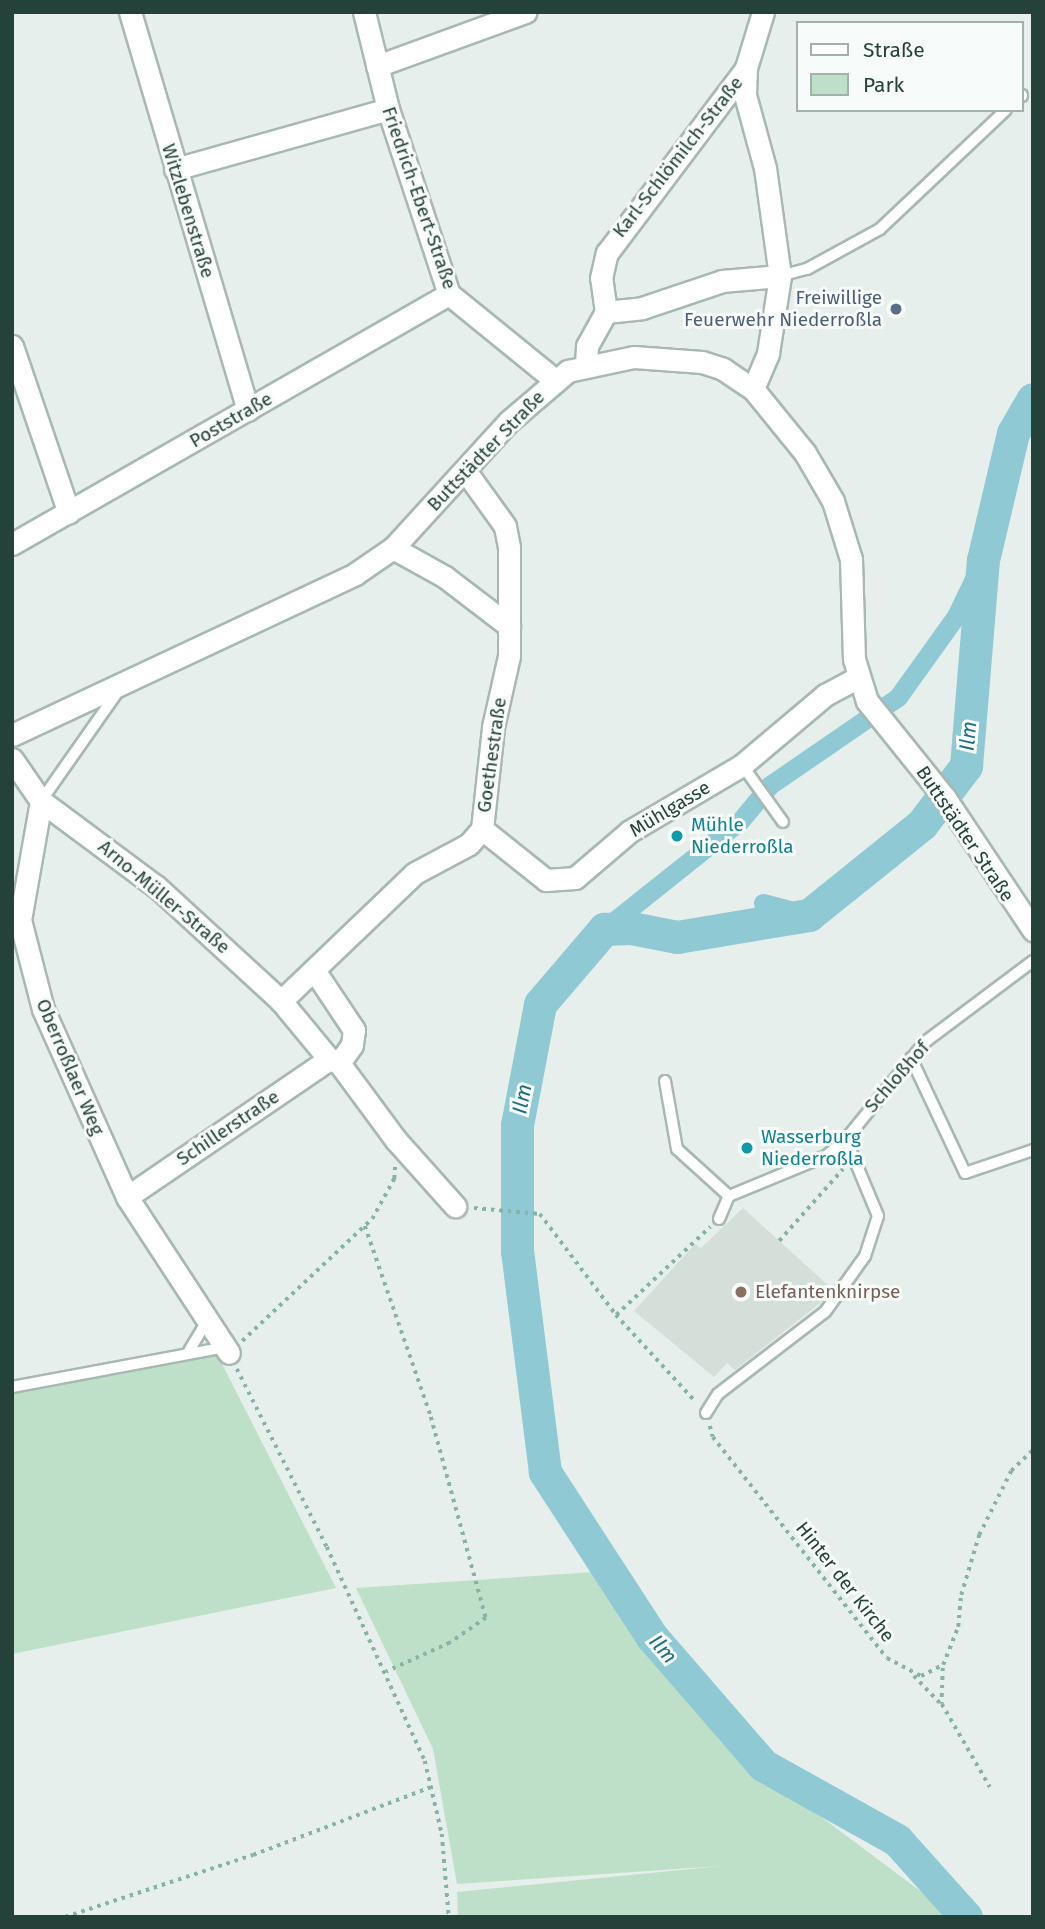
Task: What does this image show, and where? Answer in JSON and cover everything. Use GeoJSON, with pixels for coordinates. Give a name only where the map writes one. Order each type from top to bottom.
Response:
{"type":"FeatureCollection","features":[{"type":"Feature","properties":{"kind":"street","name":"Witzlebenstraße"},"geometry":{"type":"LineString","coordinates":[[130,12],[248,410]]}},
{"type":"Feature","properties":{"kind":"street","name":"Friedrich-Ebert-Straße"},"geometry":{"type":"LineString","coordinates":[[364,12],[388,109],[449,294],[555,380]]}},
{"type":"Feature","properties":{"kind":"street"},"geometry":{"type":"LineString","coordinates":[[377,66],[525,12]]}},
{"type":"Feature","properties":{"kind":"street"},"geometry":{"type":"LineString","coordinates":[[752,389],[768,353],[780,276],[765,168],[745,95],[746,68],[763,12]]}},
{"type":"Feature","properties":{"kind":"street","name":"Karl-Schlömilch-Straße"},"geometry":{"type":"LineString","coordinates":[[606,312],[601,278],[612,244],[746,68]]}},
{"type":"Feature","properties":{"kind":"street"},"geometry":{"type":"LineString","coordinates":[[175,169],[388,109]]}},
{"type":"Feature","properties":{"kind":"street"},"geometry":{"type":"LineString","coordinates":[[586,365],[587,346],[606,312],[642,308],[722,281],[780,276]]}},
{"type":"Feature","properties":{"kind":"street","name":"Poststraße"},"geometry":{"type":"LineString","coordinates":[[12,544],[449,294]]}},
{"type":"Feature","properties":{"kind":"street"},"geometry":{"type":"LineString","coordinates":[[12,346],[69,513]]}},
{"type":"Feature","properties":{"kind":"street","name":"Buttstädter Straße"},"geometry":{"type":"LineString","coordinates":[[12,735],[355,574],[393,548],[466,472],[508,422],[555,380],[586,365],[634,357],[702,362],[723,369],[752,389],[805,453],[845,529],[857,678],[867,701],[970,834],[1033,930]]}},
{"type":"Feature","properties":{"kind":"street","name":"Goethestraße"},"geometry":{"type":"LineString","coordinates":[[281,1002],[415,873],[469,844],[482,829],[509,626],[505,526],[466,472]]}},
{"type":"Feature","properties":{"kind":"street"},"geometry":{"type":"LineString","coordinates":[[393,548],[445,578],[509,626]]}},
{"type":"Feature","properties":{"kind":"street","name":"Mühlgasse"},"geometry":{"type":"LineString","coordinates":[[482,829],[546,880],[558,882],[575,878],[630,831],[743,765],[825,695],[857,678]]}},
{"type":"Feature","properties":{"kind":"street"},"geometry":{"type":"LineString","coordinates":[[12,759],[41,801]]}},
{"type":"Feature","properties":{"kind":"street","name":"Arno-Müller-Straße"},"geometry":{"type":"LineString","coordinates":[[41,801],[158,887],[281,1002],[334,1061],[396,1140],[465,1207]]}},
{"type":"Feature","properties":{"kind":"street","name":"Oberroßlaer Weg"},"geometry":{"type":"LineString","coordinates":[[41,801],[42,814],[22,893],[23,940],[43,1009],[127,1197],[227,1350]]}},
{"type":"Feature","properties":{"kind":"street"},"geometry":{"type":"LineString","coordinates":[[314,970],[354,1030],[352,1045],[334,1061]]}},
{"type":"Feature","properties":{"kind":"street","name":"Schillerstraße"},"geometry":{"type":"LineString","coordinates":[[127,1197],[334,1061]]}},
{"type":"Feature","properties":{"kind":"lane"},"geometry":{"type":"LineString","coordinates":[[780,276],[807,269],[880,229],[1004,112]]}},
{"type":"Feature","properties":{"kind":"lane"},"geometry":{"type":"LineString","coordinates":[[41,801],[125,682]]}},
{"type":"Feature","properties":{"kind":"lane"},"geometry":{"type":"LineString","coordinates":[[743,765],[783,822]]}},
{"type":"Feature","properties":{"kind":"lane","name":"Schloßhof"},"geometry":{"type":"LineString","coordinates":[[729,1196],[801,1169],[846,1139],[925,1042],[1033,961]]}},
{"type":"Feature","properties":{"kind":"lane"},"geometry":{"type":"LineString","coordinates":[[911,1058],[965,1173],[1033,1150]]}},
{"type":"Feature","properties":{"kind":"lane"},"geometry":{"type":"LineString","coordinates":[[665,1081],[677,1149],[729,1196],[719,1219]]}},
{"type":"Feature","properties":{"kind":"lane"},"geometry":{"type":"LineString","coordinates":[[706,1413],[718,1394],[825,1312],[864,1256],[878,1216],[846,1139]]}},
{"type":"Feature","properties":{"kind":"lane"},"geometry":{"type":"LineString","coordinates":[[189,1351],[207,1321]]}},
{"type":"Feature","properties":{"kind":"lane"},"geometry":{"type":"LineString","coordinates":[[12,1387],[189,1351],[227,1350]]}},
{"type":"Feature","properties":{"kind":"path"},"geometry":{"type":"LineString","coordinates":[[396,1140],[394,1179],[365,1226],[227,1350],[386,1672],[431,1787],[442,1835],[449,1917]]}},
{"type":"Feature","properties":{"kind":"path"},"geometry":{"type":"LineString","coordinates":[[779,1241],[854,1157]]}},
{"type":"Feature","properties":{"kind":"path"},"geometry":{"type":"LineString","coordinates":[[465,1207],[540,1214],[615,1315],[706,1413]]}},
{"type":"Feature","properties":{"kind":"path"},"geometry":{"type":"LineString","coordinates":[[615,1315],[719,1219]]}},
{"type":"Feature","properties":{"kind":"path"},"geometry":{"type":"LineString","coordinates":[[365,1226],[431,1417],[486,1618],[450,1643],[386,1672]]}},
{"type":"Feature","properties":{"kind":"path","name":"Hinter der Kirche"},"geometry":{"type":"LineString","coordinates":[[706,1413],[713,1437],[887,1658],[913,1675],[942,1704],[990,1787]]}},
{"type":"Feature","properties":{"kind":"path"},"geometry":{"type":"LineString","coordinates":[[942,1704],[943,1665],[958,1627],[961,1595],[979,1535],[1011,1471],[1033,1450]]}},
{"type":"Feature","properties":{"kind":"path"},"geometry":{"type":"LineString","coordinates":[[913,1675],[929,1674],[943,1665]]}},
{"type":"Feature","properties":{"kind":"path"},"geometry":{"type":"LineString","coordinates":[[65,1917],[253,1855],[431,1787]]}},
{"type":"Feature","properties":{"kind":"shaded area","name":"Elefantenknirpse"},"geometry":{"type":"Polygon","coordinates":[[[743,1208],[830,1287],[829,1296],[735,1370],[727,1363],[714,1377],[634,1311],[695,1244],[701,1248],[743,1208]]]}},
{"type":"Feature","properties":{"kind":"green space"},"geometry":{"type":"Polygon","coordinates":[[[217,1354],[336,1588],[12,1654],[12,1392],[217,1354]]]}},
{"type":"Feature","properties":{"kind":"green space"},"geometry":{"type":"Polygon","coordinates":[[[594,1572],[721,1742],[955,1917],[458,1917],[457,1892],[721,1866],[457,1884],[433,1749],[356,1588],[594,1572]]]}},
{"type":"Feature","properties":{"kind":"waterway","name":"Ilm"},"geometry":{"type":"LineString","coordinates":[[966,1917],[897,1840],[763,1765],[652,1637],[545,1472],[517,1251],[517,1125],[540,1004],[604,929],[631,928],[677,937],[809,915],[922,824],[966,766],[983,560],[1013,433],[1033,399]]}},
{"type":"Feature","properties":{"kind":"waterway"},"geometry":{"type":"LineString","coordinates":[[604,929],[740,821],[770,785],[898,697],[956,616],[983,560]]}},
{"type":"Feature","properties":{"kind":"waterway"},"geometry":{"type":"LineString","coordinates":[[763,903],[809,915]]}},
{"type":"Feature","properties":{"kind":"place","name":"Freiwillige Feuerwehr Niederroßla"},"geometry":{"type":"Point","coordinates":[896,309]}},
{"type":"Feature","properties":{"kind":"place","name":"Mühle Niederroßla"},"geometry":{"type":"Point","coordinates":[677,836]}},
{"type":"Feature","properties":{"kind":"place","name":"Wasserburg Niederroßla"},"geometry":{"type":"Point","coordinates":[747,1148]}},
{"type":"Feature","properties":{"kind":"place","name":"Elefantenknirpse"},"geometry":{"type":"Point","coordinates":[741,1292]}}]}
